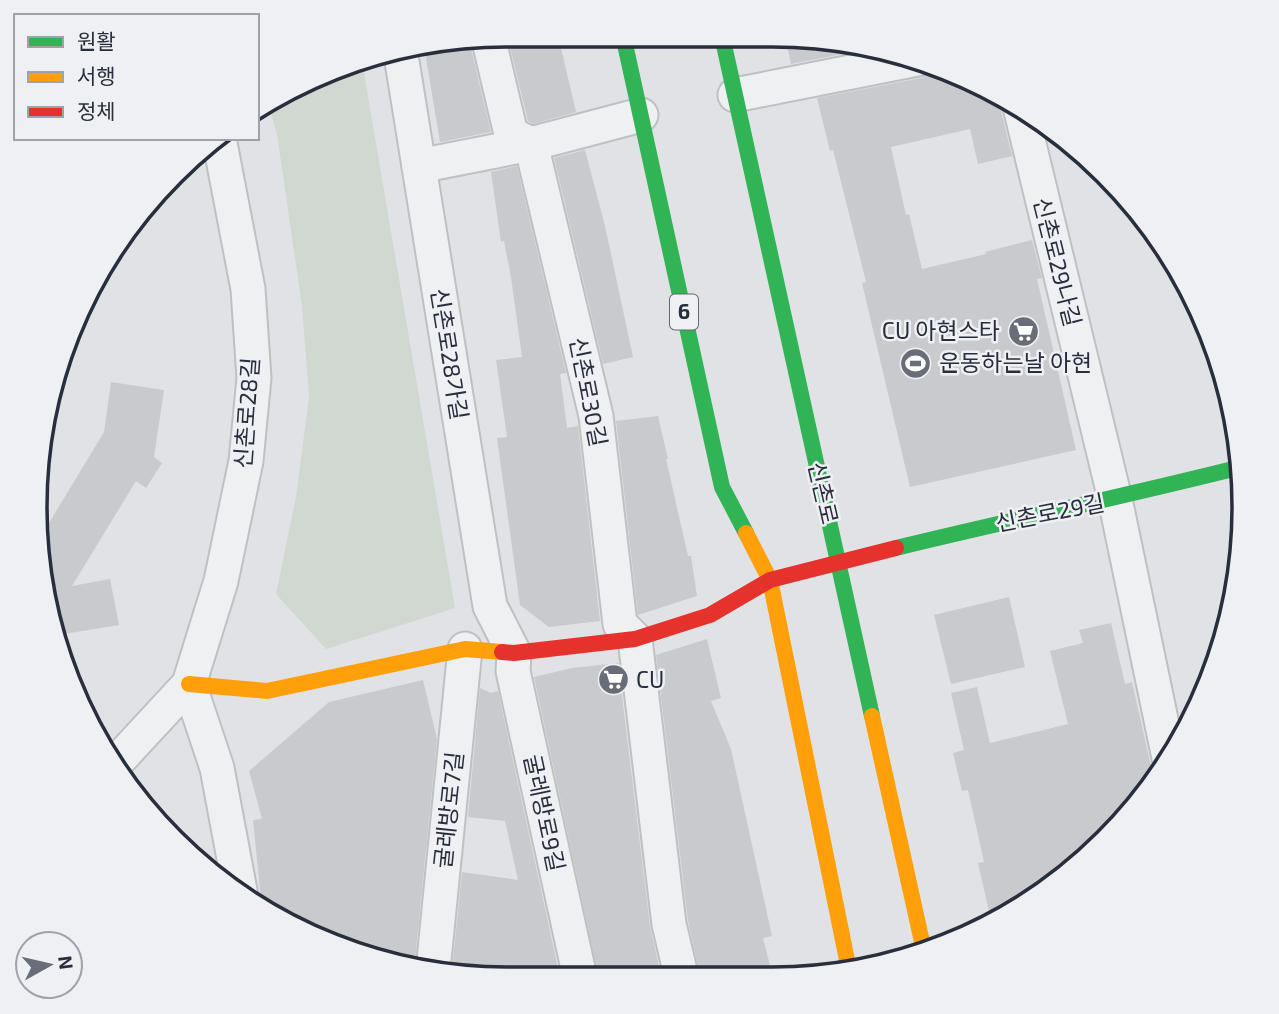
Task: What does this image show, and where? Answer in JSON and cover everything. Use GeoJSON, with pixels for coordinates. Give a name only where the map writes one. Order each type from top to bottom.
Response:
{"type":"FeatureCollection","features":[{"type":"Feature","properties":{"kind":"main road","name":"6"},"geometry":{"type":"LineString","coordinates":[[627,47],[722,487],[770,580],[847,960]]}},
{"type":"Feature","properties":{"kind":"main road","name":"신촌로"},"geometry":{"type":"LineString","coordinates":[[724,47],[922,941]]}},
{"type":"Feature","properties":{"kind":"main road"},"geometry":{"type":"LineString","coordinates":[[1115,499],[1230,470]]}},
{"type":"Feature","properties":{"kind":"main road","name":"신촌로29길"},"geometry":{"type":"LineString","coordinates":[[770,580],[1006,521],[1115,499]]}},
{"type":"Feature","properties":{"kind":"main road"},"geometry":{"type":"LineString","coordinates":[[189,684],[267,691],[465,649],[514,653],[635,639],[710,615],[770,580]]}},
{"type":"Feature","properties":{"kind":"street"},"geometry":{"type":"LineString","coordinates":[[491,48],[511,134],[531,144]]}},
{"type":"Feature","properties":{"kind":"street","name":"신촌로28가길"},"geometry":{"type":"LineString","coordinates":[[402,60],[490,606],[514,653]]}},
{"type":"Feature","properties":{"kind":"street"},"geometry":{"type":"LineString","coordinates":[[735,95],[893,64]]}},
{"type":"Feature","properties":{"kind":"street"},"geometry":{"type":"LineString","coordinates":[[419,166],[531,144],[641,115]]}},
{"type":"Feature","properties":{"kind":"street","name":"신촌로29나길"},"geometry":{"type":"LineString","coordinates":[[1024,123],[1115,499]]}},
{"type":"Feature","properties":{"kind":"street","name":"신촌로30길"},"geometry":{"type":"LineString","coordinates":[[531,144],[596,416],[620,624],[635,639],[669,924],[679,967]]}},
{"type":"Feature","properties":{"kind":"street","name":"신촌로28길"},"geometry":{"type":"LineString","coordinates":[[189,684],[221,581],[246,461],[254,378],[248,289],[221,147]]}},
{"type":"Feature","properties":{"kind":"street","name":"신촌로29길"},"geometry":{"type":"LineString","coordinates":[[1115,499],[1166,743]]}},
{"type":"Feature","properties":{"kind":"street","name":"굴레방로7길"},"geometry":{"type":"LineString","coordinates":[[434,961],[465,649]]}},
{"type":"Feature","properties":{"kind":"street","name":"굴레방로9길"},"geometry":{"type":"LineString","coordinates":[[514,653],[513,671],[578,967]]}},
{"type":"Feature","properties":{"kind":"street"},"geometry":{"type":"LineString","coordinates":[[122,757],[189,684],[217,768],[238,879]]}},
{"type":"Feature","properties":{"kind":"shaded area"},"geometry":{"type":"Polygon","coordinates":[[[364,71],[455,608],[326,649],[276,594],[296,497],[309,397],[302,306],[277,134],[271,113],[331,82],[364,71]]]}},
{"type":"Feature","properties":{"kind":"building"},"geometry":{"type":"Polygon","coordinates":[[[510,47],[561,47],[576,112],[533,124],[528,121],[510,47]]]}},
{"type":"Feature","properties":{"kind":"building"},"geometry":{"type":"Polygon","coordinates":[[[787,48],[846,53],[791,64],[787,48]]]}},
{"type":"Feature","properties":{"kind":"building"},"geometry":{"type":"Polygon","coordinates":[[[471,49],[491,132],[440,142],[425,55],[471,49]]]}},
{"type":"Feature","properties":{"kind":"building"},"geometry":{"type":"Polygon","coordinates":[[[927,75],[948,82],[1001,109],[1012,156],[978,164],[970,129],[891,147],[906,215],[909,214],[922,269],[1032,240],[1042,278],[1037,279],[1076,450],[910,487],[862,283],[866,282],[817,98],[927,75]]]}},
{"type":"Feature","properties":{"kind":"building"},"geometry":{"type":"Polygon","coordinates":[[[585,150],[605,226],[633,357],[603,364],[554,158],[585,150]]]}},
{"type":"Feature","properties":{"kind":"building"},"geometry":{"type":"Polygon","coordinates":[[[517,166],[566,373],[560,374],[567,428],[578,426],[600,621],[549,627],[520,605],[497,438],[507,437],[496,360],[522,357],[511,277],[504,241],[501,242],[491,172],[517,166]]]}},
{"type":"Feature","properties":{"kind":"building"},"geometry":{"type":"Polygon","coordinates":[[[111,382],[164,390],[154,457],[162,463],[146,488],[136,481],[72,586],[110,579],[119,625],[65,634],[51,567],[48,525],[104,432],[111,382]]]}},
{"type":"Feature","properties":{"kind":"building"},"geometry":{"type":"Polygon","coordinates":[[[658,416],[688,556],[691,556],[697,596],[638,615],[616,421],[658,416]]]}},
{"type":"Feature","properties":{"kind":"building"},"geometry":{"type":"Polygon","coordinates":[[[1009,597],[1025,667],[951,684],[934,615],[1009,597]]]}},
{"type":"Feature","properties":{"kind":"building"},"geometry":{"type":"Polygon","coordinates":[[[1111,623],[1125,684],[1132,682],[1151,766],[1118,810],[1075,853],[1052,872],[989,912],[978,863],[984,862],[968,790],[962,791],[953,753],[964,750],[951,693],[977,687],[990,743],[1068,724],[1050,651],[1083,643],[1079,630],[1111,623]]]}},
{"type":"Feature","properties":{"kind":"building"},"geometry":{"type":"Polygon","coordinates":[[[707,639],[721,698],[711,701],[731,749],[772,936],[763,938],[770,967],[698,967],[688,921],[656,655],[707,639]]]}},
{"type":"Feature","properties":{"kind":"building"},"geometry":{"type":"Polygon","coordinates":[[[618,663],[650,926],[659,967],[596,967],[534,677],[572,668],[618,663]]]}},
{"type":"Feature","properties":{"kind":"building"},"geometry":{"type":"Polygon","coordinates":[[[423,680],[437,739],[415,958],[331,932],[261,894],[253,820],[262,819],[249,771],[329,702],[423,680]]]}},
{"type":"Feature","properties":{"kind":"building"},"geometry":{"type":"Polygon","coordinates":[[[480,688],[491,693],[498,691],[558,967],[453,964],[462,872],[518,880],[505,821],[468,817],[480,688]]]}},
{"type":"Feature","properties":{"kind":"traffic: fast"},"geometry":{"type":"LineString","coordinates":[[626,47],[722,487],[746,533]]}},
{"type":"Feature","properties":{"kind":"traffic: fast"},"geometry":{"type":"LineString","coordinates":[[724,47],[872,716]]}},
{"type":"Feature","properties":{"kind":"traffic: fast"},"geometry":{"type":"LineString","coordinates":[[896,548],[1230,470]]}},
{"type":"Feature","properties":{"kind":"traffic: slow"},"geometry":{"type":"LineString","coordinates":[[746,533],[770,580],[847,960]]}},
{"type":"Feature","properties":{"kind":"traffic: slow"},"geometry":{"type":"LineString","coordinates":[[189,684],[267,691],[465,649],[502,652]]}},
{"type":"Feature","properties":{"kind":"traffic: slow"},"geometry":{"type":"LineString","coordinates":[[872,716],[922,941]]}},
{"type":"Feature","properties":{"kind":"traffic: jam"},"geometry":{"type":"LineString","coordinates":[[502,652],[514,653],[635,639],[710,615],[770,580],[896,548]]}},
{"type":"Feature","properties":{"kind":"place","name":"CU 아현스타"},"geometry":{"type":"Point","coordinates":[1023,331]}},
{"type":"Feature","properties":{"kind":"place","name":"운동하는날 아현"},"geometry":{"type":"Point","coordinates":[916,363]}},
{"type":"Feature","properties":{"kind":"place","name":"CU"},"geometry":{"type":"Point","coordinates":[613,680]}}]}
